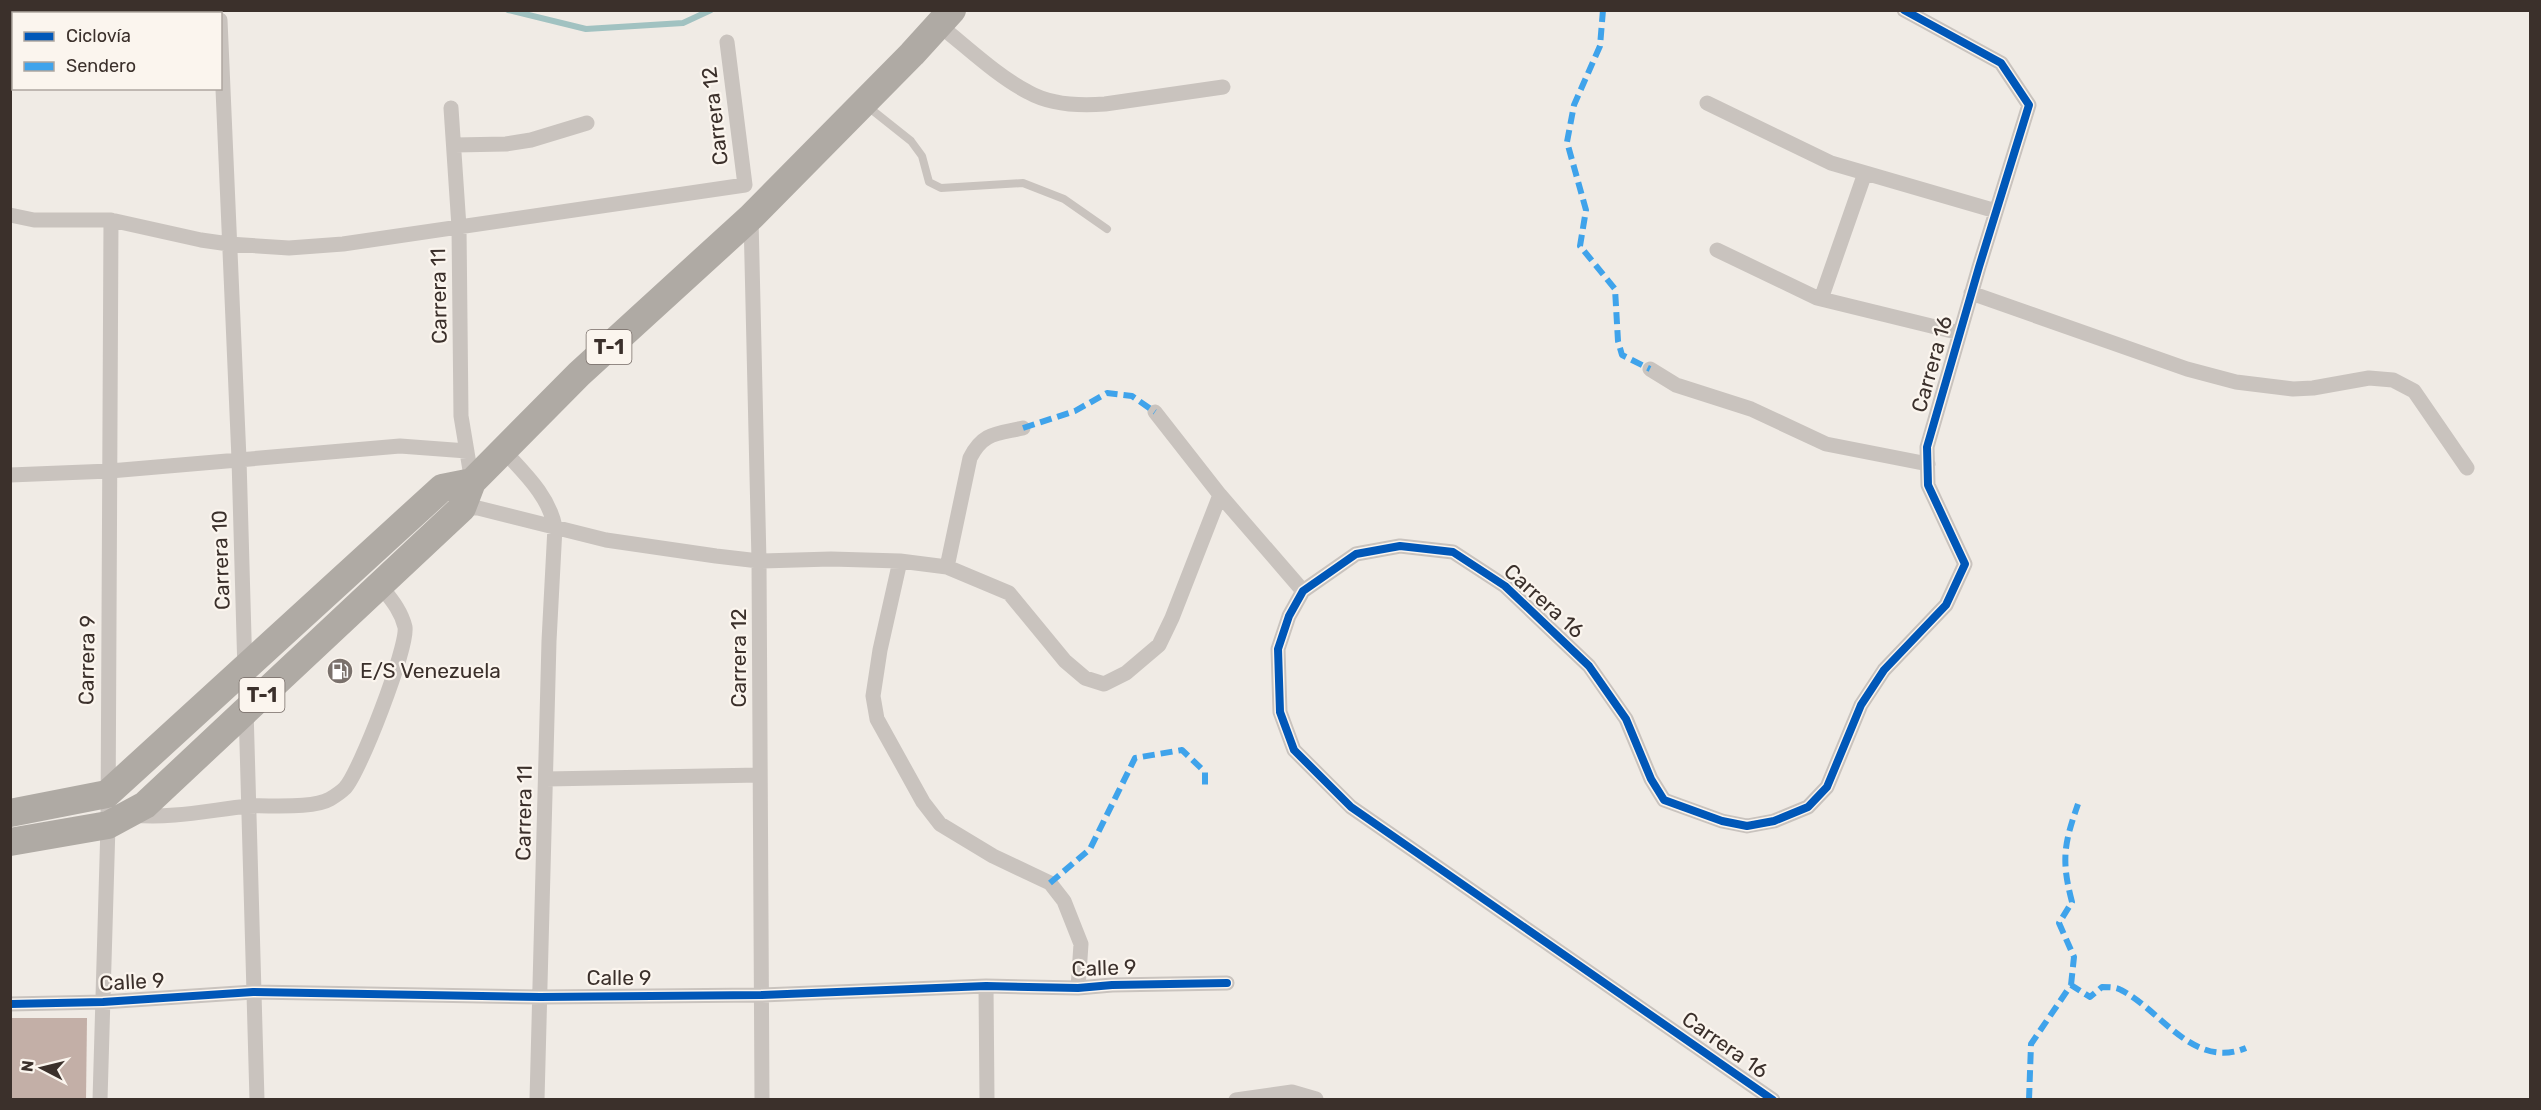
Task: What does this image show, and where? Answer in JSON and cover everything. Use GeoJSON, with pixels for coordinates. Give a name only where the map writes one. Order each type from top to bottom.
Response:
{"type":"FeatureCollection","features":[{"type":"Feature","properties":{"kind":"highway","name":"T-1"},"geometry":{"type":"LineString","coordinates":[[10,842],[118,820],[145,805],[380,585],[579,374],[753,203],[864,104],[945,18]]}},
{"type":"Feature","properties":{"kind":"highway","name":"T-1"},"geometry":{"type":"LineString","coordinates":[[106,795],[442,488],[467,495]]}},
{"type":"Feature","properties":{"kind":"highway"},"geometry":{"type":"LineString","coordinates":[[10,813],[106,795]]}},
{"type":"Feature","properties":{"kind":"street","name":"Carrera 16"},"geometry":{"type":"LineString","coordinates":[[1773,1100],[1351,807],[1294,750],[1280,712],[1278,649],[1289,616],[1304,591],[1356,554],[1400,546],[1453,552],[1505,586],[1589,666],[1626,719],[1651,779],[1664,800],[1747,826],[1774,821],[1808,807],[1827,787],[1861,705],[1884,670],[1946,604],[1965,564],[1928,485],[1927,447],[1978,267],[2029,105],[2001,63],[1904,10]]}},
{"type":"Feature","properties":{"kind":"street"},"geometry":{"type":"LineString","coordinates":[[945,18],[1028,93],[1057,102],[1105,104],[1223,87]]}},
{"type":"Feature","properties":{"kind":"street","name":"Carrera 12"},"geometry":{"type":"LineString","coordinates":[[727,42],[753,203],[759,561],[762,1100]]}},
{"type":"Feature","properties":{"kind":"street","name":"Carrera 10"},"geometry":{"type":"LineString","coordinates":[[222,60],[239,459],[257,1100]]}},
{"type":"Feature","properties":{"kind":"street"},"geometry":{"type":"LineString","coordinates":[[1707,103],[1831,163],[1996,212]]}},
{"type":"Feature","properties":{"kind":"street","name":"Carrera 11"},"geometry":{"type":"LineString","coordinates":[[451,108],[459,227],[461,416],[467,451],[467,495]]}},
{"type":"Feature","properties":{"kind":"street"},"geometry":{"type":"LineString","coordinates":[[455,146],[506,144],[531,140],[587,123]]}},
{"type":"Feature","properties":{"kind":"street"},"geometry":{"type":"LineString","coordinates":[[1821,299],[1865,173]]}},
{"type":"Feature","properties":{"kind":"street"},"geometry":{"type":"LineString","coordinates":[[10,215],[34,219],[111,220],[201,240],[289,248],[344,244],[459,227],[753,203]]}},
{"type":"Feature","properties":{"kind":"street","name":"Carrera 9"},"geometry":{"type":"LineString","coordinates":[[100,1100],[102,1002],[118,820],[106,795],[111,220]]}},
{"type":"Feature","properties":{"kind":"street"},"geometry":{"type":"LineString","coordinates":[[1717,250],[1821,299],[1960,333]]}},
{"type":"Feature","properties":{"kind":"street"},"geometry":{"type":"LineString","coordinates":[[1971,292],[2110,339],[2177,365],[2236,382],[2293,389],[2313,388],[2369,378],[2393,380],[2414,391],[2467,468]]}},
{"type":"Feature","properties":{"kind":"street"},"geometry":{"type":"LineString","coordinates":[[1650,369],[1676,385],[1751,409],[1826,444],[1928,464]]}},
{"type":"Feature","properties":{"kind":"street"},"geometry":{"type":"LineString","coordinates":[[1155,412],[1220,495],[1304,591]]}},
{"type":"Feature","properties":{"kind":"street"},"geometry":{"type":"LineString","coordinates":[[947,567],[970,459],[977,444],[988,436],[1023,428]]}},
{"type":"Feature","properties":{"kind":"street"},"geometry":{"type":"LineString","coordinates":[[10,475],[110,471],[400,446],[467,451]]}},
{"type":"Feature","properties":{"kind":"street"},"geometry":{"type":"LineString","coordinates":[[504,451],[542,494],[552,514],[555,527]]}},
{"type":"Feature","properties":{"kind":"street"},"geometry":{"type":"LineString","coordinates":[[467,495],[478,508],[606,540],[759,561],[831,559],[900,561],[947,567],[1009,593],[1065,661],[1085,678],[1104,684],[1126,673],[1159,645],[1172,618],[1220,495]]}},
{"type":"Feature","properties":{"kind":"street","name":"Carrera 11"},"geometry":{"type":"LineString","coordinates":[[537,1100],[555,527]]}},
{"type":"Feature","properties":{"kind":"street"},"geometry":{"type":"LineString","coordinates":[[900,561],[880,650],[873,696],[877,719],[922,802],[940,824],[993,856],[1050,883],[1064,901],[1081,944],[1078,988]]}},
{"type":"Feature","properties":{"kind":"street"},"geometry":{"type":"LineString","coordinates":[[118,820],[166,817],[249,806],[297,805],[328,800],[345,788],[360,763],[386,696],[405,630],[399,610],[380,585]]}},
{"type":"Feature","properties":{"kind":"street"},"geometry":{"type":"LineString","coordinates":[[546,779],[760,775]]}},
{"type":"Feature","properties":{"kind":"street","name":"Calle 9"},"geometry":{"type":"LineString","coordinates":[[10,1004],[102,1002],[254,992],[540,997],[761,995],[986,986],[1078,988],[1112,985],[1227,983]]}},
{"type":"Feature","properties":{"kind":"street"},"geometry":{"type":"LineString","coordinates":[[986,986],[987,1100]]}},
{"type":"Feature","properties":{"kind":"street"},"geometry":{"type":"LineString","coordinates":[[1236,1100],[1292,1092],[1316,1099]]}},
{"type":"Feature","properties":{"kind":"lane"},"geometry":{"type":"LineString","coordinates":[[864,104],[911,141],[922,156],[928,182],[941,188],[1023,183],[1064,199],[1107,229]]}},
{"type":"Feature","properties":{"kind":"building"},"geometry":{"type":"Polygon","coordinates":[[[10,1018],[87,1018],[86,1100],[10,1100],[10,1018]]]}},
{"type":"Feature","properties":{"kind":"waterway"},"geometry":{"type":"LineString","coordinates":[[179,12],[184,10]]}},
{"type":"Feature","properties":{"kind":"waterway"},"geometry":{"type":"LineString","coordinates":[[508,10],[586,29],[683,23],[711,10]]}},
{"type":"Feature","properties":{"kind":"marked path"},"geometry":{"type":"LineString","coordinates":[[1603,10],[1600,46],[1574,105],[1567,142],[1586,210],[1580,246],[1615,289],[1618,341],[1622,355],[1650,369]]}},
{"type":"Feature","properties":{"kind":"marked path"},"geometry":{"type":"LineString","coordinates":[[1023,428],[1075,411],[1107,393],[1132,396],[1155,412]]}},
{"type":"Feature","properties":{"kind":"marked path"},"geometry":{"type":"LineString","coordinates":[[1050,883],[1090,849],[1135,758],[1182,750],[1205,772],[1205,787]]}},
{"type":"Feature","properties":{"kind":"marked path"},"geometry":{"type":"LineString","coordinates":[[2071,985],[2074,957],[2059,923],[2072,902],[2065,863],[2067,842],[2078,804]]}},
{"type":"Feature","properties":{"kind":"marked path"},"geometry":{"type":"LineString","coordinates":[[2029,1100],[2031,1044],[2071,985],[2090,997],[2102,987],[2119,989],[2136,999],[2179,1035],[2194,1045],[2210,1051],[2227,1053],[2246,1048]]}},
{"type":"Feature","properties":{"kind":"cycle path"},"geometry":{"type":"LineString","coordinates":[[1773,1100],[1351,807],[1294,750],[1280,712],[1278,649],[1289,616],[1303,591],[1356,554],[1400,546],[1453,552],[1505,586],[1589,666],[1626,719],[1651,779],[1664,800],[1722,821],[1747,826],[1774,821],[1808,807],[1827,787],[1861,705],[1884,670],[1946,605],[1965,564],[1928,485],[1927,447],[2029,105],[2001,63],[1904,10]]}},
{"type":"Feature","properties":{"kind":"cycle path"},"geometry":{"type":"LineString","coordinates":[[10,1004],[103,1002],[253,992],[540,997],[761,995],[986,986],[1078,988],[1112,985],[1227,983]]}},
{"type":"Feature","properties":{"kind":"place","name":"E/S Venezuela"},"geometry":{"type":"Point","coordinates":[340,671]}}]}
